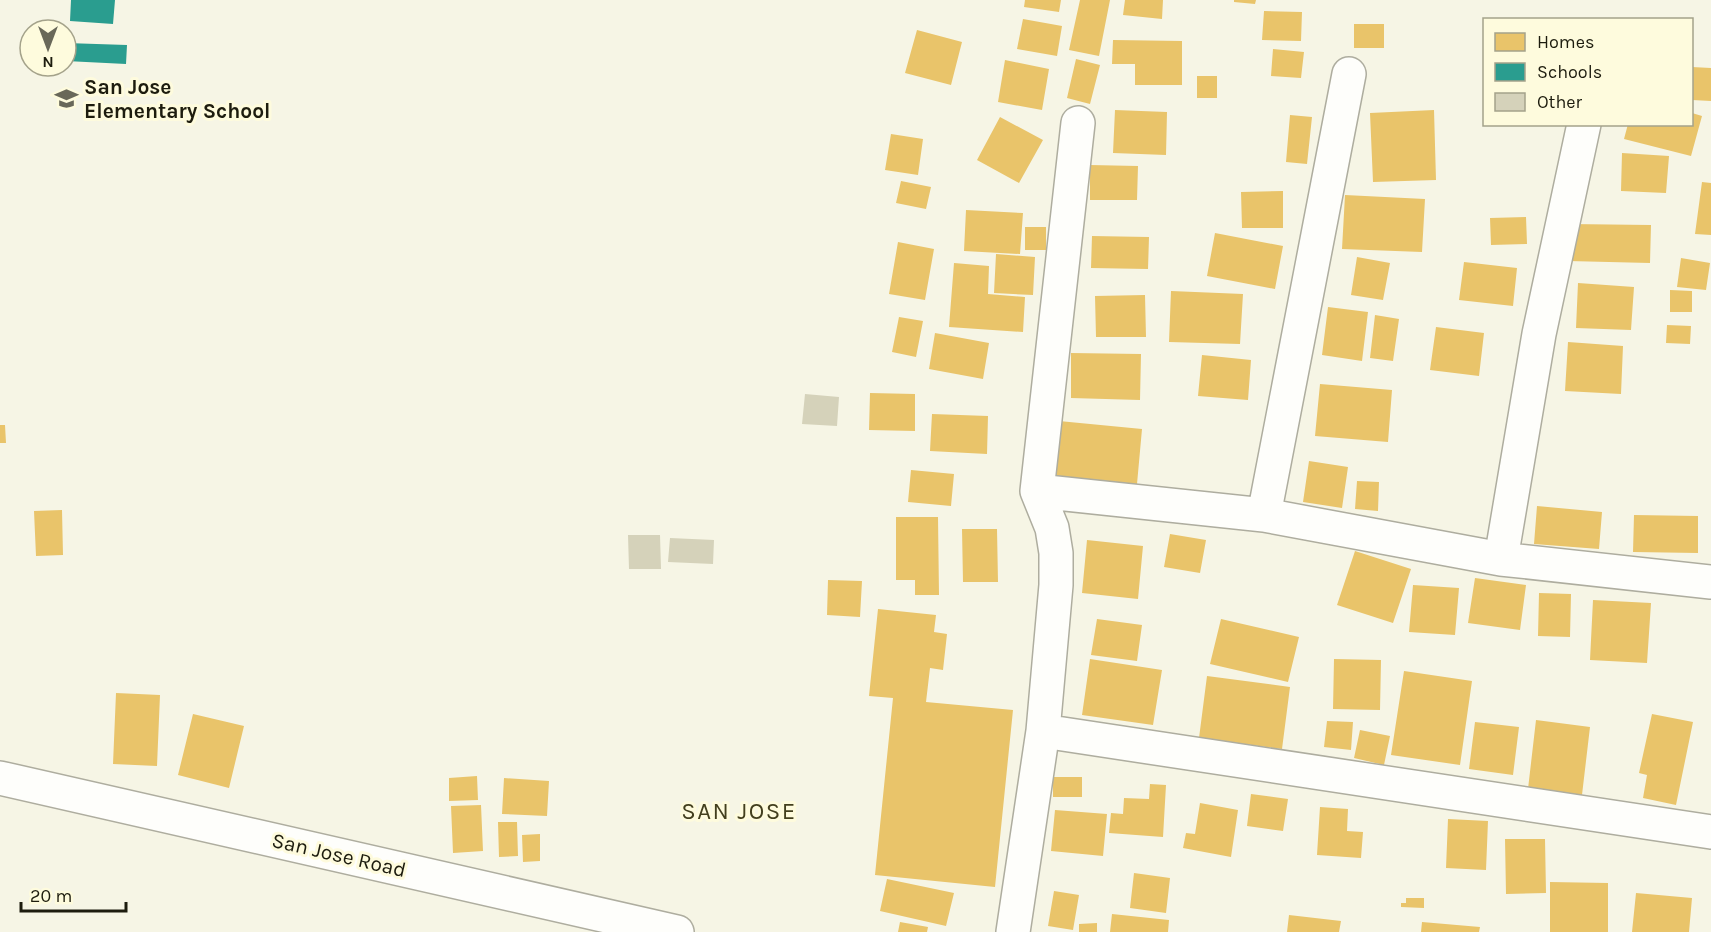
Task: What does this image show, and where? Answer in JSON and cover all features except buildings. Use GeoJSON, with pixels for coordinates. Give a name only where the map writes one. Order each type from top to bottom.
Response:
{"type":"FeatureCollection","features":[{"type":"Feature","properties":{"kind":"street"},"geometry":{"type":"LineString","coordinates":[[1264,515],[1349,74]]}},
{"type":"Feature","properties":{"kind":"street"},"geometry":{"type":"LineString","coordinates":[[1013,932],[1043,731],[1056,585],[1056,553],[1052,528],[1037,491],[1078,123]]}},
{"type":"Feature","properties":{"kind":"street"},"geometry":{"type":"LineString","coordinates":[[1501,559],[1539,334],[1584,126]]}},
{"type":"Feature","properties":{"kind":"street"},"geometry":{"type":"LineString","coordinates":[[1037,491],[1264,515],[1501,559],[1711,582]]}},
{"type":"Feature","properties":{"kind":"street"},"geometry":{"type":"LineString","coordinates":[[1043,731],[1711,832]]}},
{"type":"Feature","properties":{"kind":"street","name":"San Jose Road"},"geometry":{"type":"LineString","coordinates":[[0,778],[677,932]]}},
{"type":"Feature","properties":{"kind":"place","name":"San Jose Elementary School"},"geometry":{"type":"Point","coordinates":[66,99]}},
{"type":"Feature","properties":{"kind":"district","name":"SAN JOSE"},"geometry":{"type":"Point","coordinates":[739,811]}}]}
